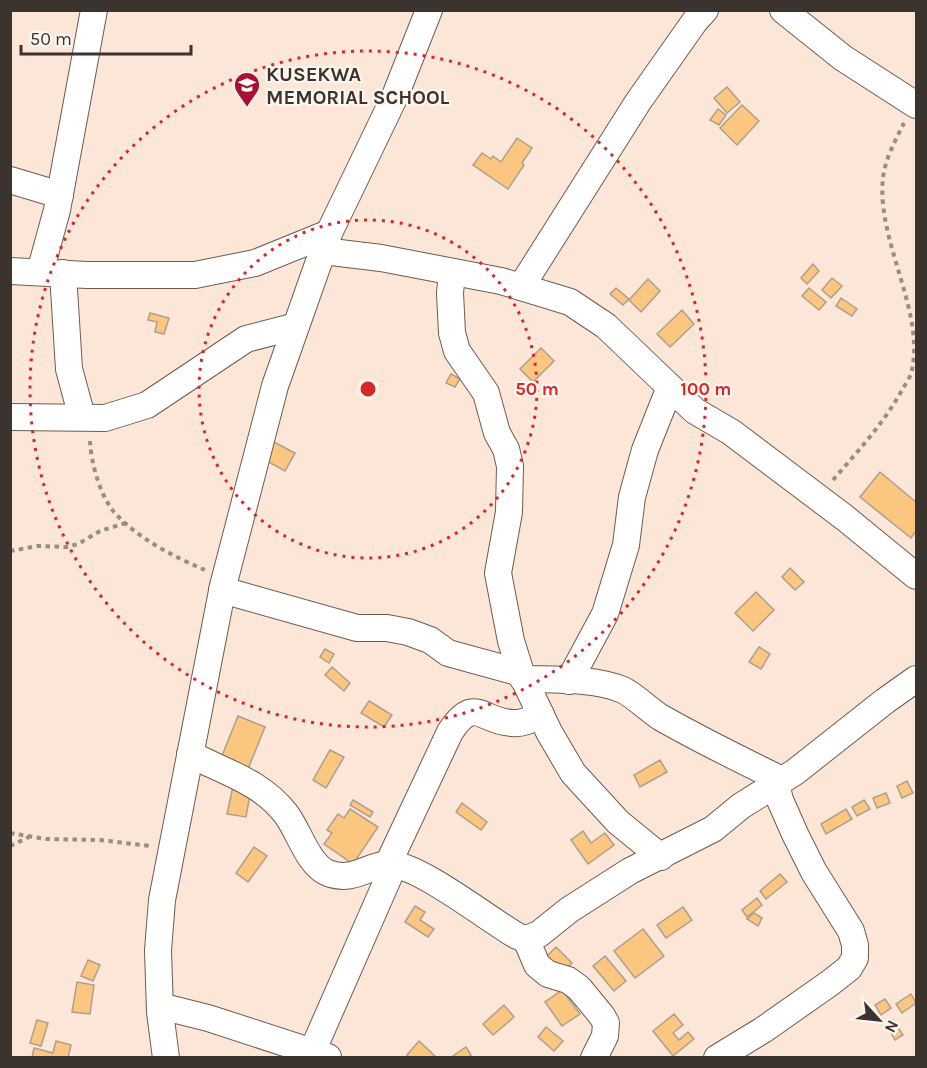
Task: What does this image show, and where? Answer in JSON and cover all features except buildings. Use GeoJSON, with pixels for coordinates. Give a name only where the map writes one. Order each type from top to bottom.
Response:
{"type":"FeatureCollection","features":[{"type":"Feature","properties":{"kind":"street"},"geometry":{"type":"LineString","coordinates":[[86,417],[69,369],[51,273],[60,195],[94,10]]}},
{"type":"Feature","properties":{"kind":"street"},"geometry":{"type":"LineString","coordinates":[[166,1058],[160,1006],[158,950],[161,910],[224,584],[274,386],[326,242],[395,96],[429,10]]}},
{"type":"Feature","properties":{"kind":"street"},"geometry":{"type":"LineString","coordinates":[[521,287],[638,102],[705,10]]}},
{"type":"Feature","properties":{"kind":"street"},"geometry":{"type":"LineString","coordinates":[[783,10],[843,58],[915,104]]}},
{"type":"Feature","properties":{"kind":"street"},"geometry":{"type":"LineString","coordinates":[[10,180],[60,195]]}},
{"type":"Feature","properties":{"kind":"street"},"geometry":{"type":"LineString","coordinates":[[10,271],[195,275],[255,263],[326,242],[381,258],[521,287],[570,302],[606,326],[695,411],[731,432],[916,576]]}},
{"type":"Feature","properties":{"kind":"street"},"geometry":{"type":"LineString","coordinates":[[452,272],[450,293],[452,333],[457,351],[486,393],[497,433],[506,449],[510,466],[509,512],[498,573],[511,641],[522,676],[573,773],[618,822],[661,857]]}},
{"type":"Feature","properties":{"kind":"street"},"geometry":{"type":"LineString","coordinates":[[10,417],[105,418],[147,405],[246,339],[296,326]]}},
{"type":"Feature","properties":{"kind":"street"},"geometry":{"type":"LineString","coordinates":[[569,681],[605,614],[626,545],[632,497],[645,450],[670,387]]}},
{"type":"Feature","properties":{"kind":"street"},"geometry":{"type":"LineString","coordinates":[[224,584],[357,628],[387,628],[408,632],[430,640],[448,653],[522,676],[604,685],[625,691],[660,717],[779,782]]}},
{"type":"Feature","properties":{"kind":"street"},"geometry":{"type":"LineString","coordinates":[[190,754],[253,784],[269,796],[287,815],[314,865],[328,873],[357,875],[391,865],[404,867],[452,893],[517,936],[526,939],[539,934],[569,910],[630,871],[712,829],[741,806],[795,772],[916,679]]}},
{"type":"Feature","properties":{"kind":"street"},"geometry":{"type":"LineString","coordinates":[[160,1006],[208,1018],[320,1055],[391,865],[450,732],[460,717],[468,713],[475,712],[511,724],[526,722],[541,716]]}},
{"type":"Feature","properties":{"kind":"street"},"geometry":{"type":"LineString","coordinates":[[717,1058],[831,983],[849,968],[855,958],[855,945],[850,931],[799,844],[780,800],[779,782]]}},
{"type":"Feature","properties":{"kind":"street"},"geometry":{"type":"LineString","coordinates":[[526,939],[537,965],[548,974],[568,980],[579,988],[602,1016],[606,1023],[605,1036],[594,1058]]}},
{"type":"Feature","properties":{"kind":"path"},"geometry":{"type":"LineString","coordinates":[[818,498],[888,413],[911,375],[914,345],[910,316],[885,226],[883,177],[894,142],[915,104]]}},
{"type":"Feature","properties":{"kind":"path"},"geometry":{"type":"LineString","coordinates":[[86,417],[94,468],[109,504],[132,529],[224,584]]}},
{"type":"Feature","properties":{"kind":"path"},"geometry":{"type":"LineString","coordinates":[[10,551],[38,546],[67,548],[100,531],[126,523]]}},
{"type":"Feature","properties":{"kind":"path"},"geometry":{"type":"LineString","coordinates":[[10,832],[46,839],[100,840],[172,849]]}},
{"type":"Feature","properties":{"kind":"path"},"geometry":{"type":"LineString","coordinates":[[10,846],[31,836]]}},
{"type":"Feature","properties":{"kind":"place","name":"KUSEKWA MEMORIAL SCHOOL"},"geometry":{"type":"Point","coordinates":[247,108]}}]}
